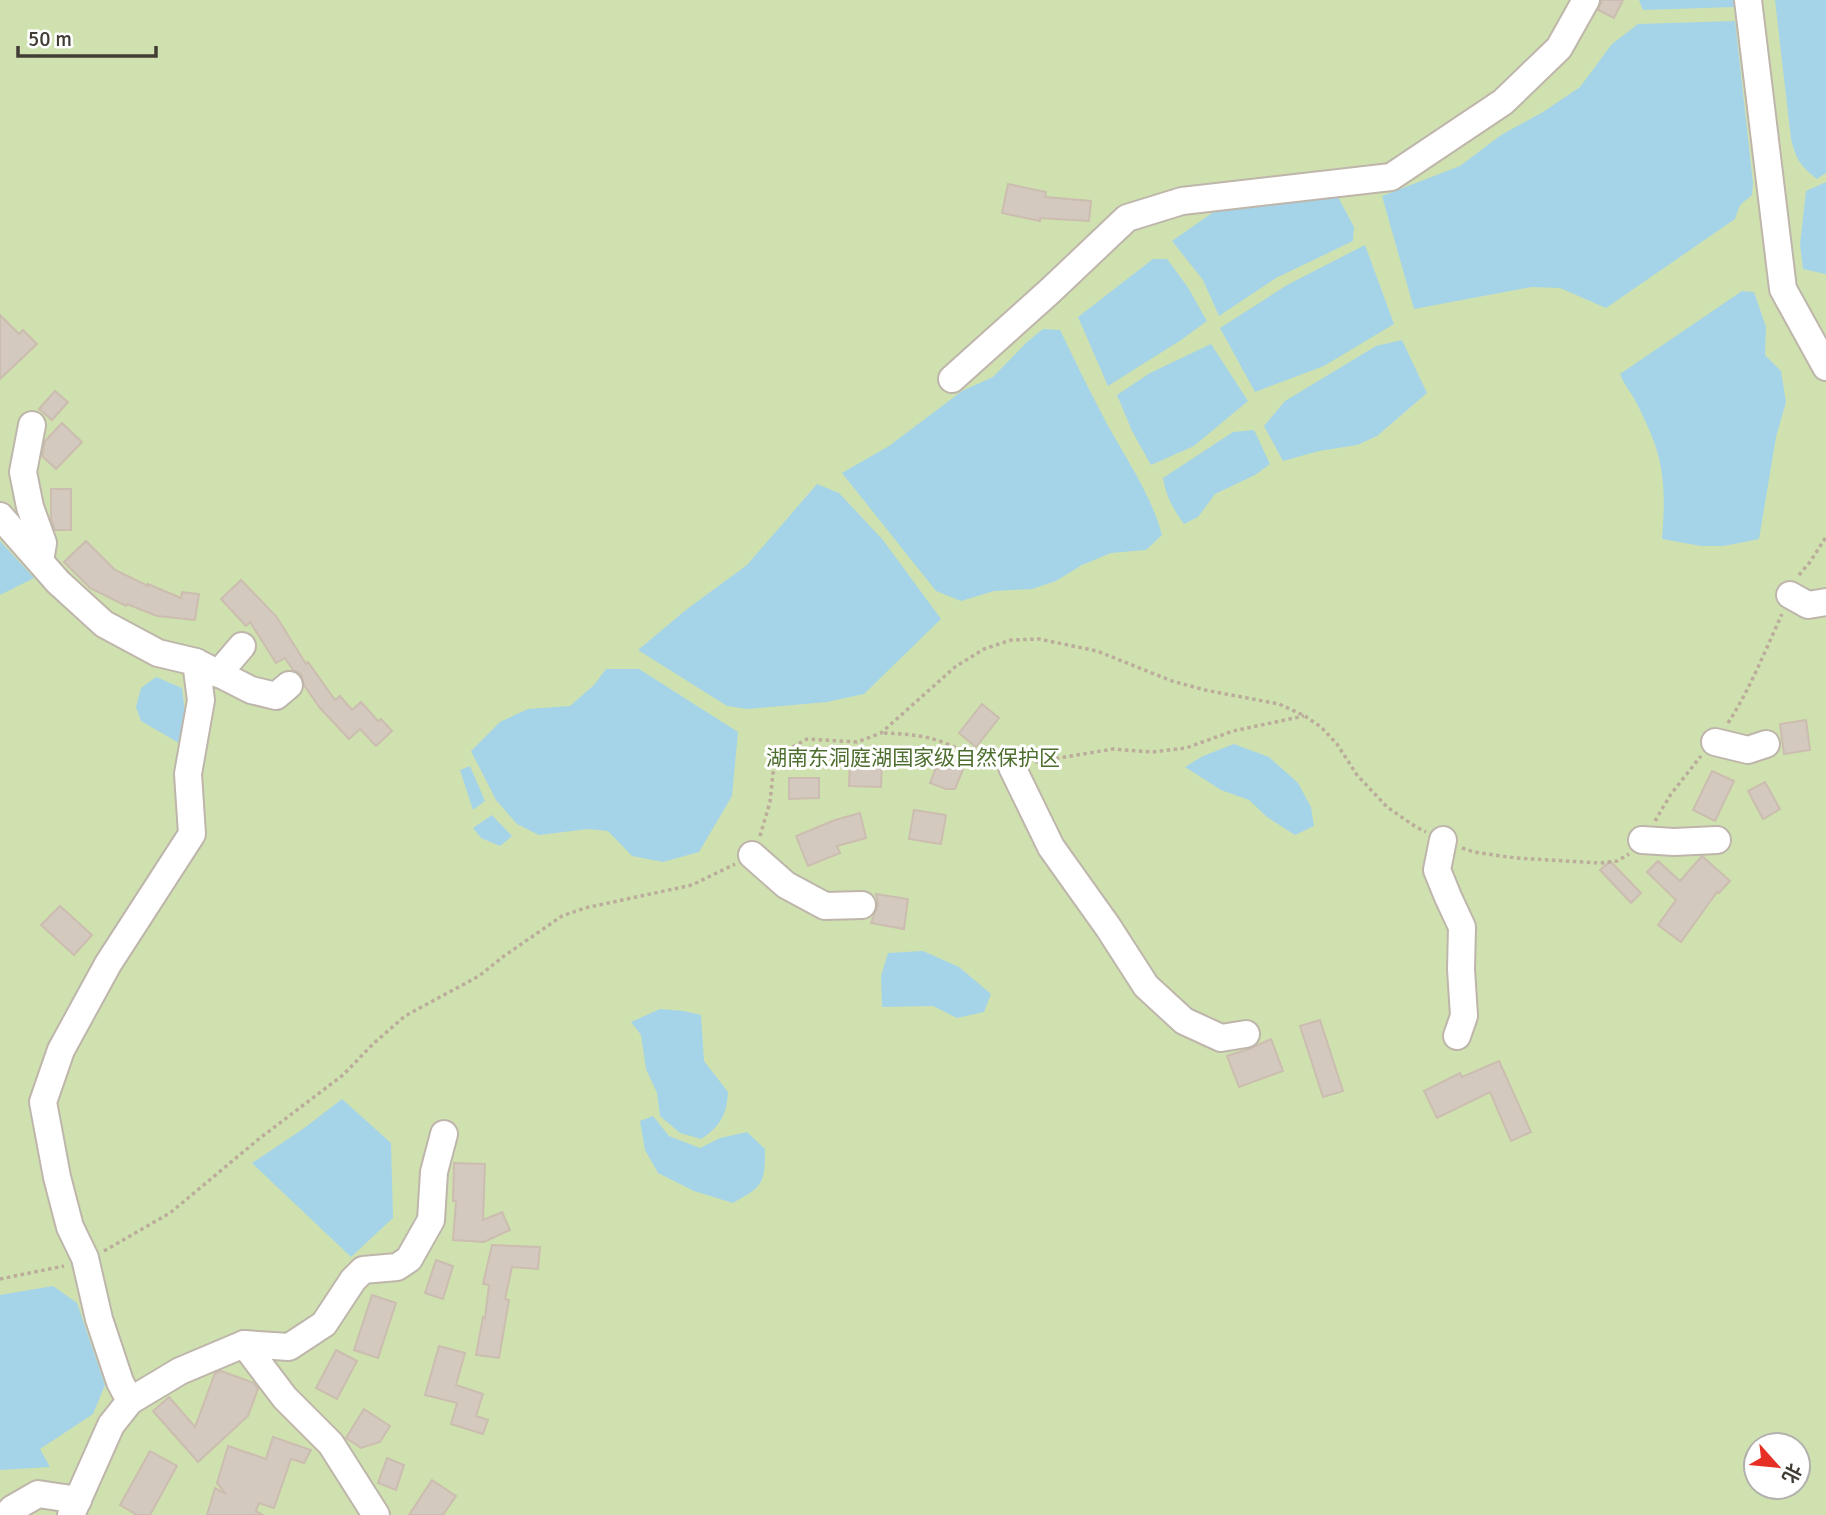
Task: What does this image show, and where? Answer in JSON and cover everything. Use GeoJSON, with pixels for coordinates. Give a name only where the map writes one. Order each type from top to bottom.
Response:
{"type":"FeatureCollection","features":[{"type":"Feature","properties":{"kind":"street"},"geometry":{"type":"LineString","coordinates":[[952,379],[1127,218],[1182,201],[1391,177],[1503,102],[1559,48],[1586,0]]}},
{"type":"Feature","properties":{"kind":"street"},"geometry":{"type":"LineString","coordinates":[[1748,0],[1783,289],[1826,367]]}},
{"type":"Feature","properties":{"kind":"street"},"geometry":{"type":"LineString","coordinates":[[32,425],[23,472],[30,507],[43,543],[40,561]]}},
{"type":"Feature","properties":{"kind":"street"},"geometry":{"type":"LineString","coordinates":[[0,516],[58,582],[104,624],[158,653],[207,668],[251,690],[276,696],[289,685]]}},
{"type":"Feature","properties":{"kind":"street"},"geometry":{"type":"LineString","coordinates":[[1790,595],[1808,605],[1826,602]]}},
{"type":"Feature","properties":{"kind":"street"},"geometry":{"type":"LineString","coordinates":[[130,1401],[120,1382],[99,1319],[85,1258],[70,1227],[57,1177],[43,1102],[61,1051],[108,964],[191,834],[188,774],[207,668],[242,646]]}},
{"type":"Feature","properties":{"kind":"street"},"geometry":{"type":"LineString","coordinates":[[1715,742],[1757,754]]}},
{"type":"Feature","properties":{"kind":"street"},"geometry":{"type":"LineString","coordinates":[[1012,767],[1051,847],[1146,986],[1184,1021],[1221,1038],[1246,1034]]}},
{"type":"Feature","properties":{"kind":"street"},"geometry":{"type":"LineString","coordinates":[[1642,840],[1717,840]]}},
{"type":"Feature","properties":{"kind":"street"},"geometry":{"type":"LineString","coordinates":[[1443,841],[1437,870],[1462,927],[1464,1016],[1457,1036]]}},
{"type":"Feature","properties":{"kind":"street"},"geometry":{"type":"LineString","coordinates":[[752,855],[786,885],[825,906],[862,905]]}},
{"type":"Feature","properties":{"kind":"street"},"geometry":{"type":"LineString","coordinates":[[8,1515],[12,1509],[38,1494],[74,1508],[111,1425],[130,1401],[180,1371],[244,1344],[289,1347],[324,1324],[353,1280],[363,1270],[397,1267],[409,1259],[431,1220],[434,1172],[444,1133]]}},
{"type":"Feature","properties":{"kind":"street"},"geometry":{"type":"LineString","coordinates":[[244,1344],[285,1398],[331,1444],[376,1515]]}},
{"type":"Feature","properties":{"kind":"path"},"geometry":{"type":"LineString","coordinates":[[0,1279],[62,1267],[112,1248],[170,1213],[260,1138],[343,1075],[405,1016],[479,976],[503,956],[562,916],[597,905],[692,885],[752,855],[764,829],[774,773],[787,750],[807,739],[857,742],[881,733],[955,667],[984,649],[1011,640],[1039,639],[1097,651],[1172,681],[1279,704],[1305,716],[1321,727],[1337,744],[1357,775],[1387,807],[1443,841],[1474,852],[1516,858],[1600,863],[1616,861],[1635,850],[1671,794],[1715,742],[1737,709],[1765,655],[1798,576],[1826,537]]}},
{"type":"Feature","properties":{"kind":"path"},"geometry":{"type":"LineString","coordinates":[[881,733],[912,734],[944,742],[976,758],[1012,767],[1113,749],[1152,752],[1186,748],[1233,731],[1305,716]]}},
{"type":"Feature","properties":{"kind":"green space","name":"湖南东洞庭湖国家级自然保护区"},"geometry":{"type":"Polygon","coordinates":[[[0,0],[1826,0],[1826,1515],[0,1515],[0,0]]]}},
{"type":"Feature","properties":{"kind":"water"},"geometry":{"type":"Polygon","coordinates":[[[1639,0],[1734,0],[1735,7],[1643,10],[1639,0]]]}},
{"type":"Feature","properties":{"kind":"water"},"geometry":{"type":"Polygon","coordinates":[[[1775,0],[1826,0],[1826,173],[1817,179],[1800,162],[1791,139],[1775,0]]]}},
{"type":"Feature","properties":{"kind":"water"},"geometry":{"type":"Polygon","coordinates":[[[1735,21],[1753,183],[1752,195],[1740,205],[1735,219],[1606,308],[1560,288],[1532,287],[1414,309],[1382,196],[1460,166],[1501,135],[1543,112],[1580,87],[1612,44],[1638,24],[1735,21]]]}},
{"type":"Feature","properties":{"kind":"water"},"geometry":{"type":"Polygon","coordinates":[[[1826,182],[1825,274],[1803,269],[1800,245],[1806,191],[1826,182]]]}},
{"type":"Feature","properties":{"kind":"water"},"geometry":{"type":"Polygon","coordinates":[[[1336,193],[1354,227],[1353,241],[1276,278],[1219,316],[1203,280],[1172,241],[1215,211],[1248,198],[1336,193]]]}},
{"type":"Feature","properties":{"kind":"water"},"geometry":{"type":"Polygon","coordinates":[[[1365,245],[1394,324],[1324,366],[1255,392],[1220,328],[1287,285],[1365,245]]]}},
{"type":"Feature","properties":{"kind":"water"},"geometry":{"type":"Polygon","coordinates":[[[1153,259],[1167,259],[1187,286],[1207,321],[1108,386],[1078,317],[1153,259]]]}},
{"type":"Feature","properties":{"kind":"water"},"geometry":{"type":"Polygon","coordinates":[[[1742,291],[1754,292],[1766,327],[1765,355],[1781,371],[1786,402],[1776,437],[1759,539],[1724,546],[1701,546],[1662,539],[1664,497],[1659,458],[1645,421],[1620,374],[1742,291]]]}},
{"type":"Feature","properties":{"kind":"water"},"geometry":{"type":"Polygon","coordinates":[[[1043,329],[1060,330],[1100,411],[1145,491],[1162,535],[1146,550],[1111,553],[1082,565],[1056,581],[1032,589],[994,591],[961,601],[936,591],[842,473],[889,446],[962,391],[993,377],[1043,329]]]}},
{"type":"Feature","properties":{"kind":"water"},"geometry":{"type":"Polygon","coordinates":[[[1402,340],[1427,393],[1377,436],[1357,445],[1319,451],[1283,461],[1264,426],[1285,401],[1376,346],[1402,340]]]}},
{"type":"Feature","properties":{"kind":"water"},"geometry":{"type":"Polygon","coordinates":[[[1211,344],[1248,401],[1194,446],[1151,465],[1132,431],[1117,395],[1150,373],[1211,344]]]}},
{"type":"Feature","properties":{"kind":"water"},"geometry":{"type":"Polygon","coordinates":[[[1254,430],[1270,464],[1255,475],[1215,494],[1198,517],[1184,524],[1170,502],[1163,478],[1233,432],[1254,430]]]}},
{"type":"Feature","properties":{"kind":"water"},"geometry":{"type":"Polygon","coordinates":[[[817,484],[839,493],[883,540],[941,619],[864,694],[827,702],[748,709],[727,706],[638,650],[687,609],[747,565],[817,484]]]}},
{"type":"Feature","properties":{"kind":"water"},"geometry":{"type":"Polygon","coordinates":[[[0,541],[34,578],[0,595],[0,541]]]}},
{"type":"Feature","properties":{"kind":"water"},"geometry":{"type":"Polygon","coordinates":[[[606,669],[639,669],[738,732],[732,796],[699,852],[663,862],[632,856],[608,831],[588,829],[539,835],[517,824],[496,800],[471,751],[500,722],[528,709],[570,706],[594,685],[606,669]]]}},
{"type":"Feature","properties":{"kind":"water"},"geometry":{"type":"Polygon","coordinates":[[[156,677],[182,688],[185,713],[179,743],[141,721],[136,707],[141,688],[156,677]]]}},
{"type":"Feature","properties":{"kind":"water"},"geometry":{"type":"Polygon","coordinates":[[[1234,744],[1269,757],[1298,783],[1311,807],[1314,826],[1295,835],[1267,817],[1249,800],[1221,790],[1185,767],[1203,756],[1234,744]]]}},
{"type":"Feature","properties":{"kind":"water"},"geometry":{"type":"Polygon","coordinates":[[[470,766],[485,801],[473,810],[460,770],[470,766]]]}},
{"type":"Feature","properties":{"kind":"water"},"geometry":{"type":"Polygon","coordinates":[[[492,815],[512,836],[500,846],[481,838],[473,828],[492,815]]]}},
{"type":"Feature","properties":{"kind":"water"},"geometry":{"type":"Polygon","coordinates":[[[923,951],[959,967],[991,994],[984,1012],[957,1018],[933,1006],[882,1007],[881,976],[888,953],[923,951]]]}},
{"type":"Feature","properties":{"kind":"water"},"geometry":{"type":"Polygon","coordinates":[[[660,1009],[701,1015],[704,1061],[728,1092],[721,1119],[713,1130],[701,1139],[680,1133],[660,1116],[657,1093],[646,1069],[641,1035],[631,1022],[660,1009]]]}},
{"type":"Feature","properties":{"kind":"water"},"geometry":{"type":"Polygon","coordinates":[[[342,1099],[391,1143],[393,1218],[351,1257],[252,1163],[342,1099]]]}},
{"type":"Feature","properties":{"kind":"water"},"geometry":{"type":"Polygon","coordinates":[[[653,1116],[669,1136],[700,1148],[720,1138],[747,1132],[765,1149],[760,1183],[733,1203],[694,1191],[658,1173],[645,1150],[640,1121],[653,1116]]]}},
{"type":"Feature","properties":{"kind":"water"},"geometry":{"type":"Polygon","coordinates":[[[53,1286],[77,1303],[105,1385],[93,1414],[40,1449],[50,1467],[0,1470],[0,1295],[53,1286]]]}},
{"type":"Feature","properties":{"kind":"building"},"geometry":{"type":"Polygon","coordinates":[[[1602,0],[1623,0],[1614,18],[1598,10],[1602,0]]]}},
{"type":"Feature","properties":{"kind":"building"},"geometry":{"type":"Polygon","coordinates":[[[1008,184],[1046,192],[1045,197],[1091,201],[1089,221],[1040,218],[1040,221],[1002,213],[1008,184]]]}},
{"type":"Feature","properties":{"kind":"building"},"geometry":{"type":"Polygon","coordinates":[[[0,315],[19,334],[23,330],[37,344],[0,379],[0,315]]]}},
{"type":"Feature","properties":{"kind":"building"},"geometry":{"type":"Polygon","coordinates":[[[55,391],[68,402],[52,420],[39,409],[55,391]]]}},
{"type":"Feature","properties":{"kind":"building"},"geometry":{"type":"Polygon","coordinates":[[[62,423],[82,442],[56,469],[42,456],[45,441],[62,423]]]}},
{"type":"Feature","properties":{"kind":"building"},"geometry":{"type":"Polygon","coordinates":[[[51,489],[71,489],[71,530],[55,530],[51,518],[51,489]]]}},
{"type":"Feature","properties":{"kind":"building"},"geometry":{"type":"Polygon","coordinates":[[[86,541],[115,570],[148,586],[181,598],[182,592],[199,594],[195,620],[157,616],[127,604],[126,606],[90,588],[64,562],[86,541]]]}},
{"type":"Feature","properties":{"kind":"building"},"geometry":{"type":"Polygon","coordinates":[[[241,580],[276,616],[306,664],[308,662],[335,700],[340,696],[352,710],[361,702],[378,721],[381,719],[392,731],[376,746],[360,729],[349,739],[320,708],[304,685],[301,674],[293,670],[285,658],[276,663],[250,622],[246,626],[221,599],[241,580]]]}},
{"type":"Feature","properties":{"kind":"building"},"geometry":{"type":"Polygon","coordinates":[[[982,704],[999,718],[976,747],[959,733],[982,704]]]}},
{"type":"Feature","properties":{"kind":"building"},"geometry":{"type":"Polygon","coordinates":[[[1806,720],[1810,750],[1784,754],[1780,724],[1806,720]]]}},
{"type":"Feature","properties":{"kind":"building"},"geometry":{"type":"Polygon","coordinates":[[[940,758],[964,767],[955,789],[946,789],[930,783],[940,758]]]}},
{"type":"Feature","properties":{"kind":"building"},"geometry":{"type":"Polygon","coordinates":[[[850,759],[882,760],[881,787],[849,786],[850,759]]]}},
{"type":"Feature","properties":{"kind":"building"},"geometry":{"type":"Polygon","coordinates":[[[1712,771],[1734,781],[1715,821],[1693,810],[1712,771]]]}},
{"type":"Feature","properties":{"kind":"building"},"geometry":{"type":"Polygon","coordinates":[[[789,778],[819,778],[819,798],[789,799],[789,778]]]}},
{"type":"Feature","properties":{"kind":"building"},"geometry":{"type":"Polygon","coordinates":[[[1765,782],[1780,809],[1763,819],[1748,791],[1765,782]]]}},
{"type":"Feature","properties":{"kind":"building"},"geometry":{"type":"Polygon","coordinates":[[[914,810],[946,815],[941,844],[909,839],[914,810]]]}},
{"type":"Feature","properties":{"kind":"building"},"geometry":{"type":"Polygon","coordinates":[[[860,813],[866,838],[837,846],[840,853],[808,866],[796,836],[860,813]]]}},
{"type":"Feature","properties":{"kind":"building"},"geometry":{"type":"Polygon","coordinates":[[[1702,856],[1730,881],[1717,892],[1681,942],[1658,925],[1676,900],[1647,872],[1658,861],[1680,881],[1702,856]]]}},
{"type":"Feature","properties":{"kind":"building"},"geometry":{"type":"Polygon","coordinates":[[[1610,861],[1641,893],[1631,903],[1600,870],[1610,861]]]}},
{"type":"Feature","properties":{"kind":"building"},"geometry":{"type":"Polygon","coordinates":[[[876,894],[908,899],[904,929],[871,923],[878,905],[876,894]]]}},
{"type":"Feature","properties":{"kind":"building"},"geometry":{"type":"Polygon","coordinates":[[[60,906],[92,935],[74,955],[41,925],[60,906]]]}},
{"type":"Feature","properties":{"kind":"building"},"geometry":{"type":"Polygon","coordinates":[[[1320,1020],[1343,1091],[1323,1097],[1300,1026],[1320,1020]]]}},
{"type":"Feature","properties":{"kind":"building"},"geometry":{"type":"Polygon","coordinates":[[[1271,1039],[1283,1071],[1239,1087],[1227,1056],[1271,1039]]]}},
{"type":"Feature","properties":{"kind":"building"},"geometry":{"type":"Polygon","coordinates":[[[1499,1061],[1531,1132],[1511,1141],[1490,1092],[1437,1118],[1424,1091],[1460,1073],[1462,1077],[1499,1061]]]}},
{"type":"Feature","properties":{"kind":"building"},"geometry":{"type":"Polygon","coordinates":[[[454,1163],[485,1164],[483,1220],[502,1212],[510,1230],[484,1242],[453,1240],[456,1201],[453,1201],[454,1163]]]}},
{"type":"Feature","properties":{"kind":"building"},"geometry":{"type":"Polygon","coordinates":[[[492,1245],[540,1247],[538,1269],[512,1267],[505,1299],[509,1300],[499,1358],[476,1355],[483,1317],[485,1318],[489,1285],[483,1284],[492,1245]]]}},
{"type":"Feature","properties":{"kind":"building"},"geometry":{"type":"Polygon","coordinates":[[[436,1260],[453,1266],[443,1299],[425,1293],[436,1260]]]}},
{"type":"Feature","properties":{"kind":"building"},"geometry":{"type":"Polygon","coordinates":[[[372,1295],[396,1303],[378,1358],[354,1350],[372,1295]]]}},
{"type":"Feature","properties":{"kind":"building"},"geometry":{"type":"Polygon","coordinates":[[[439,1346],[465,1353],[456,1385],[483,1394],[476,1416],[488,1420],[483,1434],[451,1424],[457,1403],[425,1395],[439,1346]]]}},
{"type":"Feature","properties":{"kind":"building"},"geometry":{"type":"Polygon","coordinates":[[[336,1350],[357,1361],[337,1399],[316,1388],[336,1350]]]}},
{"type":"Feature","properties":{"kind":"building"},"geometry":{"type":"Polygon","coordinates":[[[221,1371],[254,1383],[258,1389],[248,1416],[198,1462],[153,1411],[169,1397],[195,1427],[215,1373],[221,1371]]]}},
{"type":"Feature","properties":{"kind":"building"},"geometry":{"type":"Polygon","coordinates":[[[364,1409],[390,1426],[380,1442],[361,1448],[346,1438],[364,1409]]]}},
{"type":"Feature","properties":{"kind":"building"},"geometry":{"type":"Polygon","coordinates":[[[273,1437],[311,1450],[304,1463],[291,1459],[274,1508],[259,1503],[256,1511],[263,1515],[207,1515],[215,1488],[226,1494],[217,1483],[228,1446],[266,1459],[273,1437]]]}},
{"type":"Feature","properties":{"kind":"building"},"geometry":{"type":"Polygon","coordinates":[[[150,1451],[177,1466],[150,1515],[137,1515],[120,1505],[150,1451]]]}},
{"type":"Feature","properties":{"kind":"building"},"geometry":{"type":"Polygon","coordinates":[[[387,1458],[404,1465],[396,1490],[378,1483],[387,1458]]]}},
{"type":"Feature","properties":{"kind":"building"},"geometry":{"type":"Polygon","coordinates":[[[432,1480],[456,1496],[443,1515],[409,1515],[432,1480]]]}}]}
